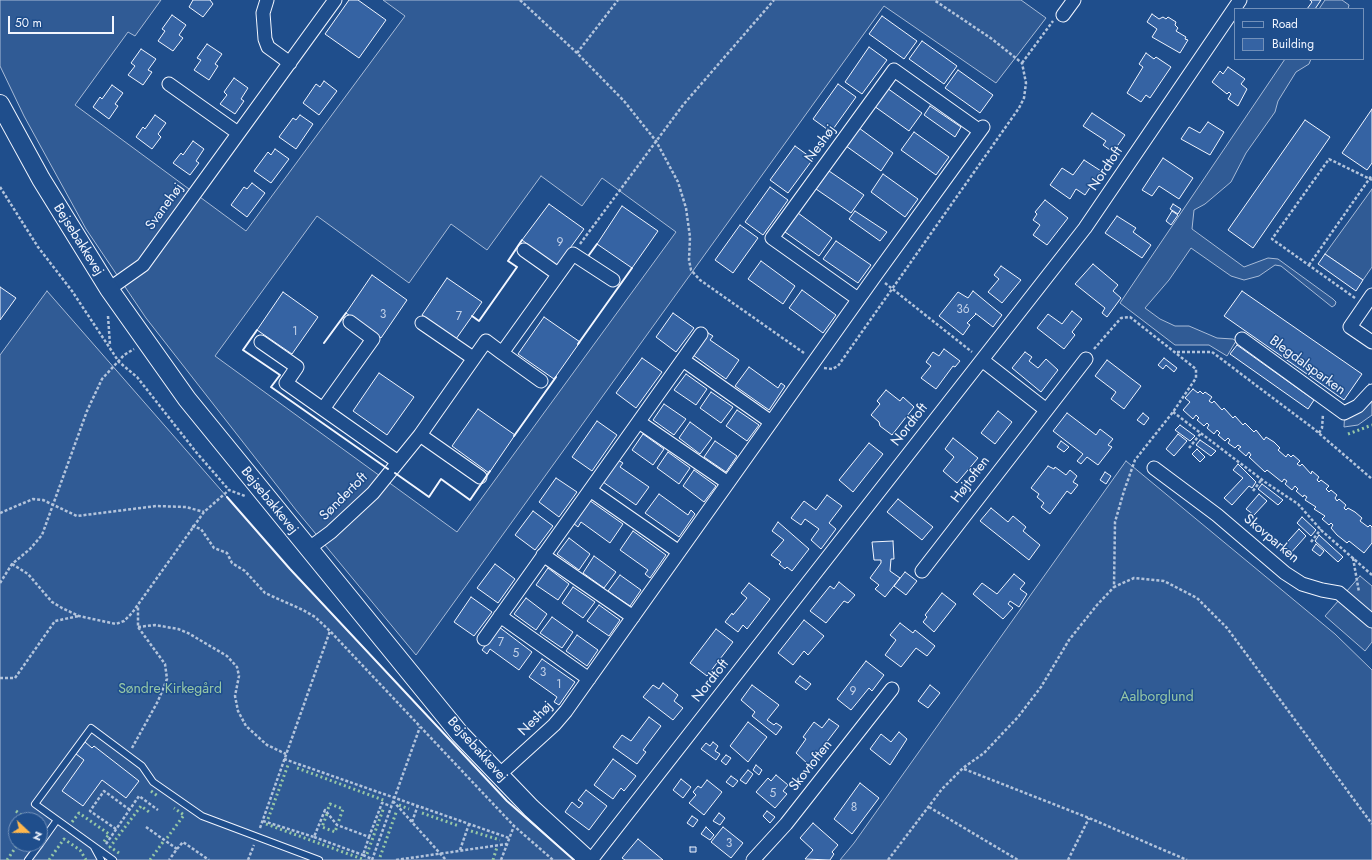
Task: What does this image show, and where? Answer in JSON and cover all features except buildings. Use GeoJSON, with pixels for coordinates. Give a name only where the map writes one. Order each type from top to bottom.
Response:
{"type":"FeatureCollection","features":[{"type":"Feature","properties":{"kind":"street"},"geometry":{"type":"LineString","coordinates":[[267,0],[263,13],[265,39],[268,47],[290,63]]}},
{"type":"Feature","properties":{"kind":"street","name":"Svanehøj"},"geometry":{"type":"LineString","coordinates":[[109,289],[143,265],[335,0]]}},
{"type":"Feature","properties":{"kind":"street"},"geometry":{"type":"LineString","coordinates":[[1063,15],[1074,0]]}},
{"type":"Feature","properties":{"kind":"street","name":"Nordtoft"},"geometry":{"type":"LineString","coordinates":[[591,860],[1085,228],[1234,9]]}},
{"type":"Feature","properties":{"kind":"street","name":"Neshøj"},"geometry":{"type":"LineString","coordinates":[[499,775],[554,725],[589,679],[858,299],[982,129],[894,70],[772,238],[858,299]]}},
{"type":"Feature","properties":{"kind":"street"},"geometry":{"type":"LineString","coordinates":[[169,84],[238,133]]}},
{"type":"Feature","properties":{"kind":"street","name":"Bejsebakkevej"},"geometry":{"type":"LineString","coordinates":[[0,104],[41,179],[109,289],[187,399],[308,550],[460,734],[499,775],[588,860]]}},
{"type":"Feature","properties":{"kind":"street"},"geometry":{"type":"LineString","coordinates":[[524,250],[558,274]]}},
{"type":"Feature","properties":{"kind":"street"},"geometry":{"type":"LineString","coordinates":[[502,353],[573,254],[614,280]]}},
{"type":"Feature","properties":{"kind":"street"},"geometry":{"type":"LineString","coordinates":[[1368,300],[1350,327],[1372,342]]}},
{"type":"Feature","properties":{"kind":"street"},"geometry":{"type":"LineString","coordinates":[[323,409],[373,339],[350,322]]}},
{"type":"Feature","properties":{"kind":"street"},"geometry":{"type":"LineString","coordinates":[[422,323],[473,358]]}},
{"type":"Feature","properties":{"kind":"street"},"geometry":{"type":"LineString","coordinates":[[484,638],[701,334]]}},
{"type":"Feature","properties":{"kind":"street","name":"Blegdalsparken"},"geometry":{"type":"LineString","coordinates":[[1242,339],[1344,413],[1358,406],[1372,391]]}},
{"type":"Feature","properties":{"kind":"street","name":"Søndertoft"},"geometry":{"type":"LineString","coordinates":[[308,550],[353,513],[373,493],[420,435],[486,341],[541,382]]}},
{"type":"Feature","properties":{"kind":"street"},"geometry":{"type":"LineString","coordinates":[[261,342],[297,367],[286,382],[398,462]]}},
{"type":"Feature","properties":{"kind":"street","name":"Højtoften"},"geometry":{"type":"LineString","coordinates":[[922,571],[1086,359]]}},
{"type":"Feature","properties":{"kind":"street"},"geometry":{"type":"LineString","coordinates":[[683,360],[772,422]]}},
{"type":"Feature","properties":{"kind":"street"},"geometry":{"type":"LineString","coordinates":[[982,360],[1046,409]]}},
{"type":"Feature","properties":{"kind":"street"},"geometry":{"type":"LineString","coordinates":[[638,422],[728,483]]}},
{"type":"Feature","properties":{"kind":"street"},"geometry":{"type":"LineString","coordinates":[[420,435],[480,477]]}},
{"type":"Feature","properties":{"kind":"street","name":"Skovparken"},"geometry":{"type":"LineString","coordinates":[[1154,468],[1217,515],[1285,573],[1302,584],[1322,590],[1339,592],[1372,621]]}},
{"type":"Feature","properties":{"kind":"street"},"geometry":{"type":"LineString","coordinates":[[590,490],[679,552]]}},
{"type":"Feature","properties":{"kind":"street"},"geometry":{"type":"LineString","coordinates":[[543,555],[633,617]]}},
{"type":"Feature","properties":{"kind":"street"},"geometry":{"type":"LineString","coordinates":[[500,616],[589,679]]}},
{"type":"Feature","properties":{"kind":"street","name":"Skovtoften"},"geometry":{"type":"LineString","coordinates":[[753,860],[786,824],[892,689]]}},
{"type":"Feature","properties":{"kind":"lane"},"geometry":{"type":"LineString","coordinates":[[113,860],[35,804],[91,728],[142,766],[153,782],[202,816],[257,838],[319,860]]}},
{"type":"Feature","properties":{"kind":"lane"},"geometry":{"type":"LineString","coordinates":[[48,833],[57,820]]}},
{"type":"Feature","properties":{"kind":"lane"},"geometry":{"type":"LineString","coordinates":[[94,846],[101,860]]}},
{"type":"Feature","properties":{"kind":"path"},"geometry":{"type":"LineString","coordinates":[[520,0],[577,53],[624,101],[656,141],[678,182],[686,208],[690,237],[689,260],[691,270],[700,280],[814,361],[825,368],[832,370],[838,366],[892,289],[982,360]]}},
{"type":"Feature","properties":{"kind":"path"},"geometry":{"type":"LineString","coordinates":[[577,53],[618,0]]}},
{"type":"Feature","properties":{"kind":"path"},"geometry":{"type":"LineString","coordinates":[[573,254],[702,81],[737,44],[774,0]]}},
{"type":"Feature","properties":{"kind":"path"},"geometry":{"type":"LineString","coordinates":[[1022,63],[1056,16],[1063,15]]}},
{"type":"Feature","properties":{"kind":"path"},"geometry":{"type":"LineString","coordinates":[[1368,300],[1309,265],[1272,239],[1329,159],[1371,179]]}},
{"type":"Feature","properties":{"kind":"path"},"geometry":{"type":"LineString","coordinates":[[1309,265],[1371,179],[1372,175]]}},
{"type":"Feature","properties":{"kind":"path"},"geometry":{"type":"LineString","coordinates":[[0,187],[38,247],[110,346],[119,362],[137,377],[196,452],[229,490],[247,497]]}},
{"type":"Feature","properties":{"kind":"path"},"geometry":{"type":"LineString","coordinates":[[109,310],[110,346]]}},
{"type":"Feature","properties":{"kind":"path"},"geometry":{"type":"LineString","coordinates":[[1086,359],[1121,318],[1130,317],[1177,352],[1196,369],[1196,378],[1173,412],[1135,460],[1115,522],[1114,587]]}},
{"type":"Feature","properties":{"kind":"path"},"geometry":{"type":"LineString","coordinates":[[0,583],[12,564],[30,549],[42,535],[87,411],[102,379],[124,355],[136,347]]}},
{"type":"Feature","properties":{"kind":"path"},"geometry":{"type":"LineString","coordinates":[[1177,352],[1212,352],[1319,433],[1372,479]]}},
{"type":"Feature","properties":{"kind":"path"},"geometry":{"type":"LineString","coordinates":[[1319,433],[1322,428],[1323,407],[1328,401]]}},
{"type":"Feature","properties":{"kind":"path"},"geometry":{"type":"LineString","coordinates":[[1173,412],[1262,479],[1298,504],[1321,529],[1372,575]]}},
{"type":"Feature","properties":{"kind":"path"},"geometry":{"type":"LineString","coordinates":[[1189,448],[1201,433]]}},
{"type":"Feature","properties":{"kind":"path"},"geometry":{"type":"LineString","coordinates":[[1253,491],[1262,479]]}},
{"type":"Feature","properties":{"kind":"path"},"geometry":{"type":"LineString","coordinates":[[12,564],[28,574],[52,602],[79,616],[116,624],[124,621],[138,604],[192,526],[204,512],[229,490]]}},
{"type":"Feature","properties":{"kind":"path"},"geometry":{"type":"LineString","coordinates":[[0,513],[33,499],[43,500],[54,504],[77,516],[156,506],[186,507],[204,512]]}},
{"type":"Feature","properties":{"kind":"path"},"geometry":{"type":"LineString","coordinates":[[192,526],[201,529],[214,548],[227,553],[232,563],[245,571],[265,593],[309,614],[330,631],[514,826],[553,860]]}},
{"type":"Feature","properties":{"kind":"path"},"geometry":{"type":"LineString","coordinates":[[1311,542],[1321,529]]}},
{"type":"Feature","properties":{"kind":"path"},"geometry":{"type":"LineString","coordinates":[[1352,557],[1356,580]]}},
{"type":"Feature","properties":{"kind":"path"},"geometry":{"type":"LineString","coordinates":[[1369,572],[1372,569]]}},
{"type":"Feature","properties":{"kind":"path"},"geometry":{"type":"LineString","coordinates":[[888,860],[942,789],[963,768],[984,753],[1018,717],[1041,687],[1069,640],[1097,604],[1114,587],[1134,578],[1164,581],[1197,598],[1227,628],[1372,824]]}},
{"type":"Feature","properties":{"kind":"path"},"geometry":{"type":"LineString","coordinates":[[128,755],[158,700],[167,679],[165,664],[138,627],[138,604]]}},
{"type":"Feature","properties":{"kind":"path"},"geometry":{"type":"LineString","coordinates":[[0,678],[15,678],[55,621],[79,616]]}},
{"type":"Feature","properties":{"kind":"path"},"geometry":{"type":"LineString","coordinates":[[138,627],[155,625],[178,629],[188,633],[227,656],[237,667],[239,676],[235,696],[238,711],[246,726],[267,744],[286,754]]}},
{"type":"Feature","properties":{"kind":"path"},"geometry":{"type":"LineString","coordinates":[[330,631],[263,821],[314,837],[372,859],[420,727]]}},
{"type":"Feature","properties":{"kind":"path"},"geometry":{"type":"LineString","coordinates":[[284,759],[509,838]]}},
{"type":"Feature","properties":{"kind":"path"},"geometry":{"type":"LineString","coordinates":[[963,768],[1089,818],[1187,860]]}},
{"type":"Feature","properties":{"kind":"path"},"geometry":{"type":"LineString","coordinates":[[116,829],[90,811],[104,791],[130,810]]}},
{"type":"Feature","properties":{"kind":"path"},"geometry":{"type":"LineString","coordinates":[[101,851],[139,796],[158,810]]}},
{"type":"Feature","properties":{"kind":"path"},"geometry":{"type":"LineString","coordinates":[[393,801],[446,860]]}},
{"type":"Feature","properties":{"kind":"path"},"geometry":{"type":"LineString","coordinates":[[363,855],[382,802],[391,806]]}},
{"type":"Feature","properties":{"kind":"path"},"geometry":{"type":"LineString","coordinates":[[412,822],[418,805]]}},
{"type":"Feature","properties":{"kind":"path"},"geometry":{"type":"LineString","coordinates":[[929,807],[1018,860]]}},
{"type":"Feature","properties":{"kind":"path"},"geometry":{"type":"LineString","coordinates":[[314,837],[325,810],[338,825],[369,837]]}},
{"type":"Feature","properties":{"kind":"path"},"geometry":{"type":"LineString","coordinates":[[1068,860],[1089,818]]}},
{"type":"Feature","properties":{"kind":"path"},"geometry":{"type":"LineString","coordinates":[[460,850],[469,824]]}},
{"type":"Feature","properties":{"kind":"path"},"geometry":{"type":"LineString","coordinates":[[501,860],[514,826]]}},
{"type":"Feature","properties":{"kind":"path"},"geometry":{"type":"LineString","coordinates":[[146,827],[177,849]]}},
{"type":"Feature","properties":{"kind":"path"},"geometry":{"type":"LineString","coordinates":[[248,860],[257,838]]}},
{"type":"Feature","properties":{"kind":"path"},"geometry":{"type":"LineString","coordinates":[[170,860],[183,842],[209,860]]}},
{"type":"Feature","properties":{"kind":"path"},"geometry":{"type":"LineString","coordinates":[[396,860],[507,844]]}},
{"type":"Feature","properties":{"kind":"shaded area"},"geometry":{"type":"Polygon","coordinates":[[[0,0],[161,0],[135,36],[128,32],[75,105],[246,231],[405,16],[383,0],[1021,0],[1046,18],[996,83],[884,6],[416,655],[296,510],[146,318],[86,229],[24,116],[0,66],[0,0]],[[541,176],[487,250],[451,224],[409,283],[317,216],[215,356],[457,532],[676,232],[602,178],[582,206],[541,176]]]}},
{"type":"Feature","properties":{"kind":"shaded area"},"geometry":{"type":"Polygon","coordinates":[[[1325,0],[1342,0],[1349,5],[1348,8],[1320,8],[1325,0]]]}},
{"type":"Feature","properties":{"kind":"shaded area"},"geometry":{"type":"Polygon","coordinates":[[[1284,60],[1311,60],[1309,64],[1296,72],[1278,101],[1275,112],[1246,153],[1231,182],[1205,204],[1194,210],[1192,229],[1244,267],[1268,258],[1278,259],[1333,299],[1336,302],[1335,305],[1332,307],[1281,266],[1275,265],[1259,276],[1244,280],[1231,276],[1191,248],[1169,280],[1145,308],[1160,319],[1175,326],[1189,326],[1217,338],[1233,339],[1236,341],[1227,356],[1209,345],[1175,345],[1120,303],[1284,60]]]}},
{"type":"Feature","properties":{"kind":"shaded area"},"geometry":{"type":"Polygon","coordinates":[[[1372,189],[1372,267],[1363,280],[1325,254],[1372,189]]]}},
{"type":"Feature","properties":{"kind":"shaded area","name":"Søndre Kirkegård"},"geometry":{"type":"Polygon","coordinates":[[[47,291],[290,569],[507,801],[574,860],[0,860],[0,355],[47,291]]]}},
{"type":"Feature","properties":{"kind":"shaded area"},"geometry":{"type":"Polygon","coordinates":[[[1369,384],[1372,385],[1372,415],[1358,425],[1344,427],[1345,408],[1361,399],[1369,384]]]}},
{"type":"Feature","properties":{"kind":"shaded area","name":"Aalborglund"},"geometry":{"type":"Polygon","coordinates":[[[1126,461],[1335,634],[1372,670],[1372,860],[840,860],[854,843],[1126,461]]]}},
{"type":"Feature","properties":{"kind":"shaded area"},"geometry":{"type":"Polygon","coordinates":[[[1360,576],[1372,586],[1372,642],[1365,651],[1325,616],[1360,576]]]}},
{"type":"Feature","properties":{"kind":"hedge"},"geometry":{"type":"LineString","coordinates":[[1348,434],[1372,425]]}},
{"type":"Feature","properties":{"kind":"hedge"},"geometry":{"type":"LineString","coordinates":[[268,819],[288,765]]}},
{"type":"Feature","properties":{"kind":"hedge"},"geometry":{"type":"LineString","coordinates":[[297,768],[386,801]]}},
{"type":"Feature","properties":{"kind":"hedge"},"geometry":{"type":"LineString","coordinates":[[151,791],[159,797]]}},
{"type":"Feature","properties":{"kind":"hedge"},"geometry":{"type":"LineString","coordinates":[[328,809],[330,804],[343,809],[338,823]]}},
{"type":"Feature","properties":{"kind":"hedge"},"geometry":{"type":"LineString","coordinates":[[399,805],[409,809]]}},
{"type":"Feature","properties":{"kind":"hedge"},"geometry":{"type":"LineString","coordinates":[[119,853],[110,847],[141,806],[149,812]]}},
{"type":"Feature","properties":{"kind":"hedge"},"geometry":{"type":"LineString","coordinates":[[367,854],[384,807]]}},
{"type":"Feature","properties":{"kind":"hedge"},"geometry":{"type":"LineString","coordinates":[[167,838],[184,815],[174,808]]}},
{"type":"Feature","properties":{"kind":"hedge"},"geometry":{"type":"LineString","coordinates":[[380,857],[397,810]]}},
{"type":"Feature","properties":{"kind":"hedge"},"geometry":{"type":"LineString","coordinates":[[72,822],[79,813],[109,834],[103,843]]}},
{"type":"Feature","properties":{"kind":"hedge"},"geometry":{"type":"LineString","coordinates":[[422,813],[459,826]]}},
{"type":"Feature","properties":{"kind":"hedge"},"geometry":{"type":"LineString","coordinates":[[327,814],[322,827],[335,832],[337,826]]}},
{"type":"Feature","properties":{"kind":"hedge"},"geometry":{"type":"LineString","coordinates":[[266,824],[365,860]]}},
{"type":"Feature","properties":{"kind":"hedge"},"geometry":{"type":"LineString","coordinates":[[471,831],[500,840]]}},
{"type":"Feature","properties":{"kind":"hedge"},"geometry":{"type":"LineString","coordinates":[[49,860],[64,839],[80,850],[86,860]]}},
{"type":"Feature","properties":{"kind":"hedge"},"geometry":{"type":"LineString","coordinates":[[150,860],[163,842]]}},
{"type":"Feature","properties":{"kind":"hedge"},"geometry":{"type":"LineString","coordinates":[[493,860],[497,847]]}},
{"type":"Feature","properties":{"kind":"hedge"},"geometry":{"type":"LineString","coordinates":[[7,860],[12,852]]}},
{"type":"Feature","properties":{"kind":"wall"},"geometry":{"type":"LineString","coordinates":[[472,316],[479,321],[517,267],[508,261],[522,240]]}},
{"type":"Feature","properties":{"kind":"wall"},"geometry":{"type":"LineString","coordinates":[[589,255],[597,244]]}},
{"type":"Feature","properties":{"kind":"wall"},"geometry":{"type":"LineString","coordinates":[[578,344],[632,268]]}},
{"type":"Feature","properties":{"kind":"wall"},"geometry":{"type":"LineString","coordinates":[[324,343],[346,313]]}},
{"type":"Feature","properties":{"kind":"wall"},"geometry":{"type":"LineString","coordinates":[[257,330],[243,350],[280,375],[271,387],[388,469]]}},
{"type":"Feature","properties":{"kind":"wall"},"geometry":{"type":"LineString","coordinates":[[514,436],[556,377]]}},
{"type":"Feature","properties":{"kind":"wall"},"geometry":{"type":"LineString","coordinates":[[395,473],[429,497],[441,479],[470,500],[490,471]]}},
{"type":"Feature","properties":{"kind":"wall"},"geometry":{"type":"LineString","coordinates":[[227,497],[290,569],[507,801],[574,860]]}}]}
